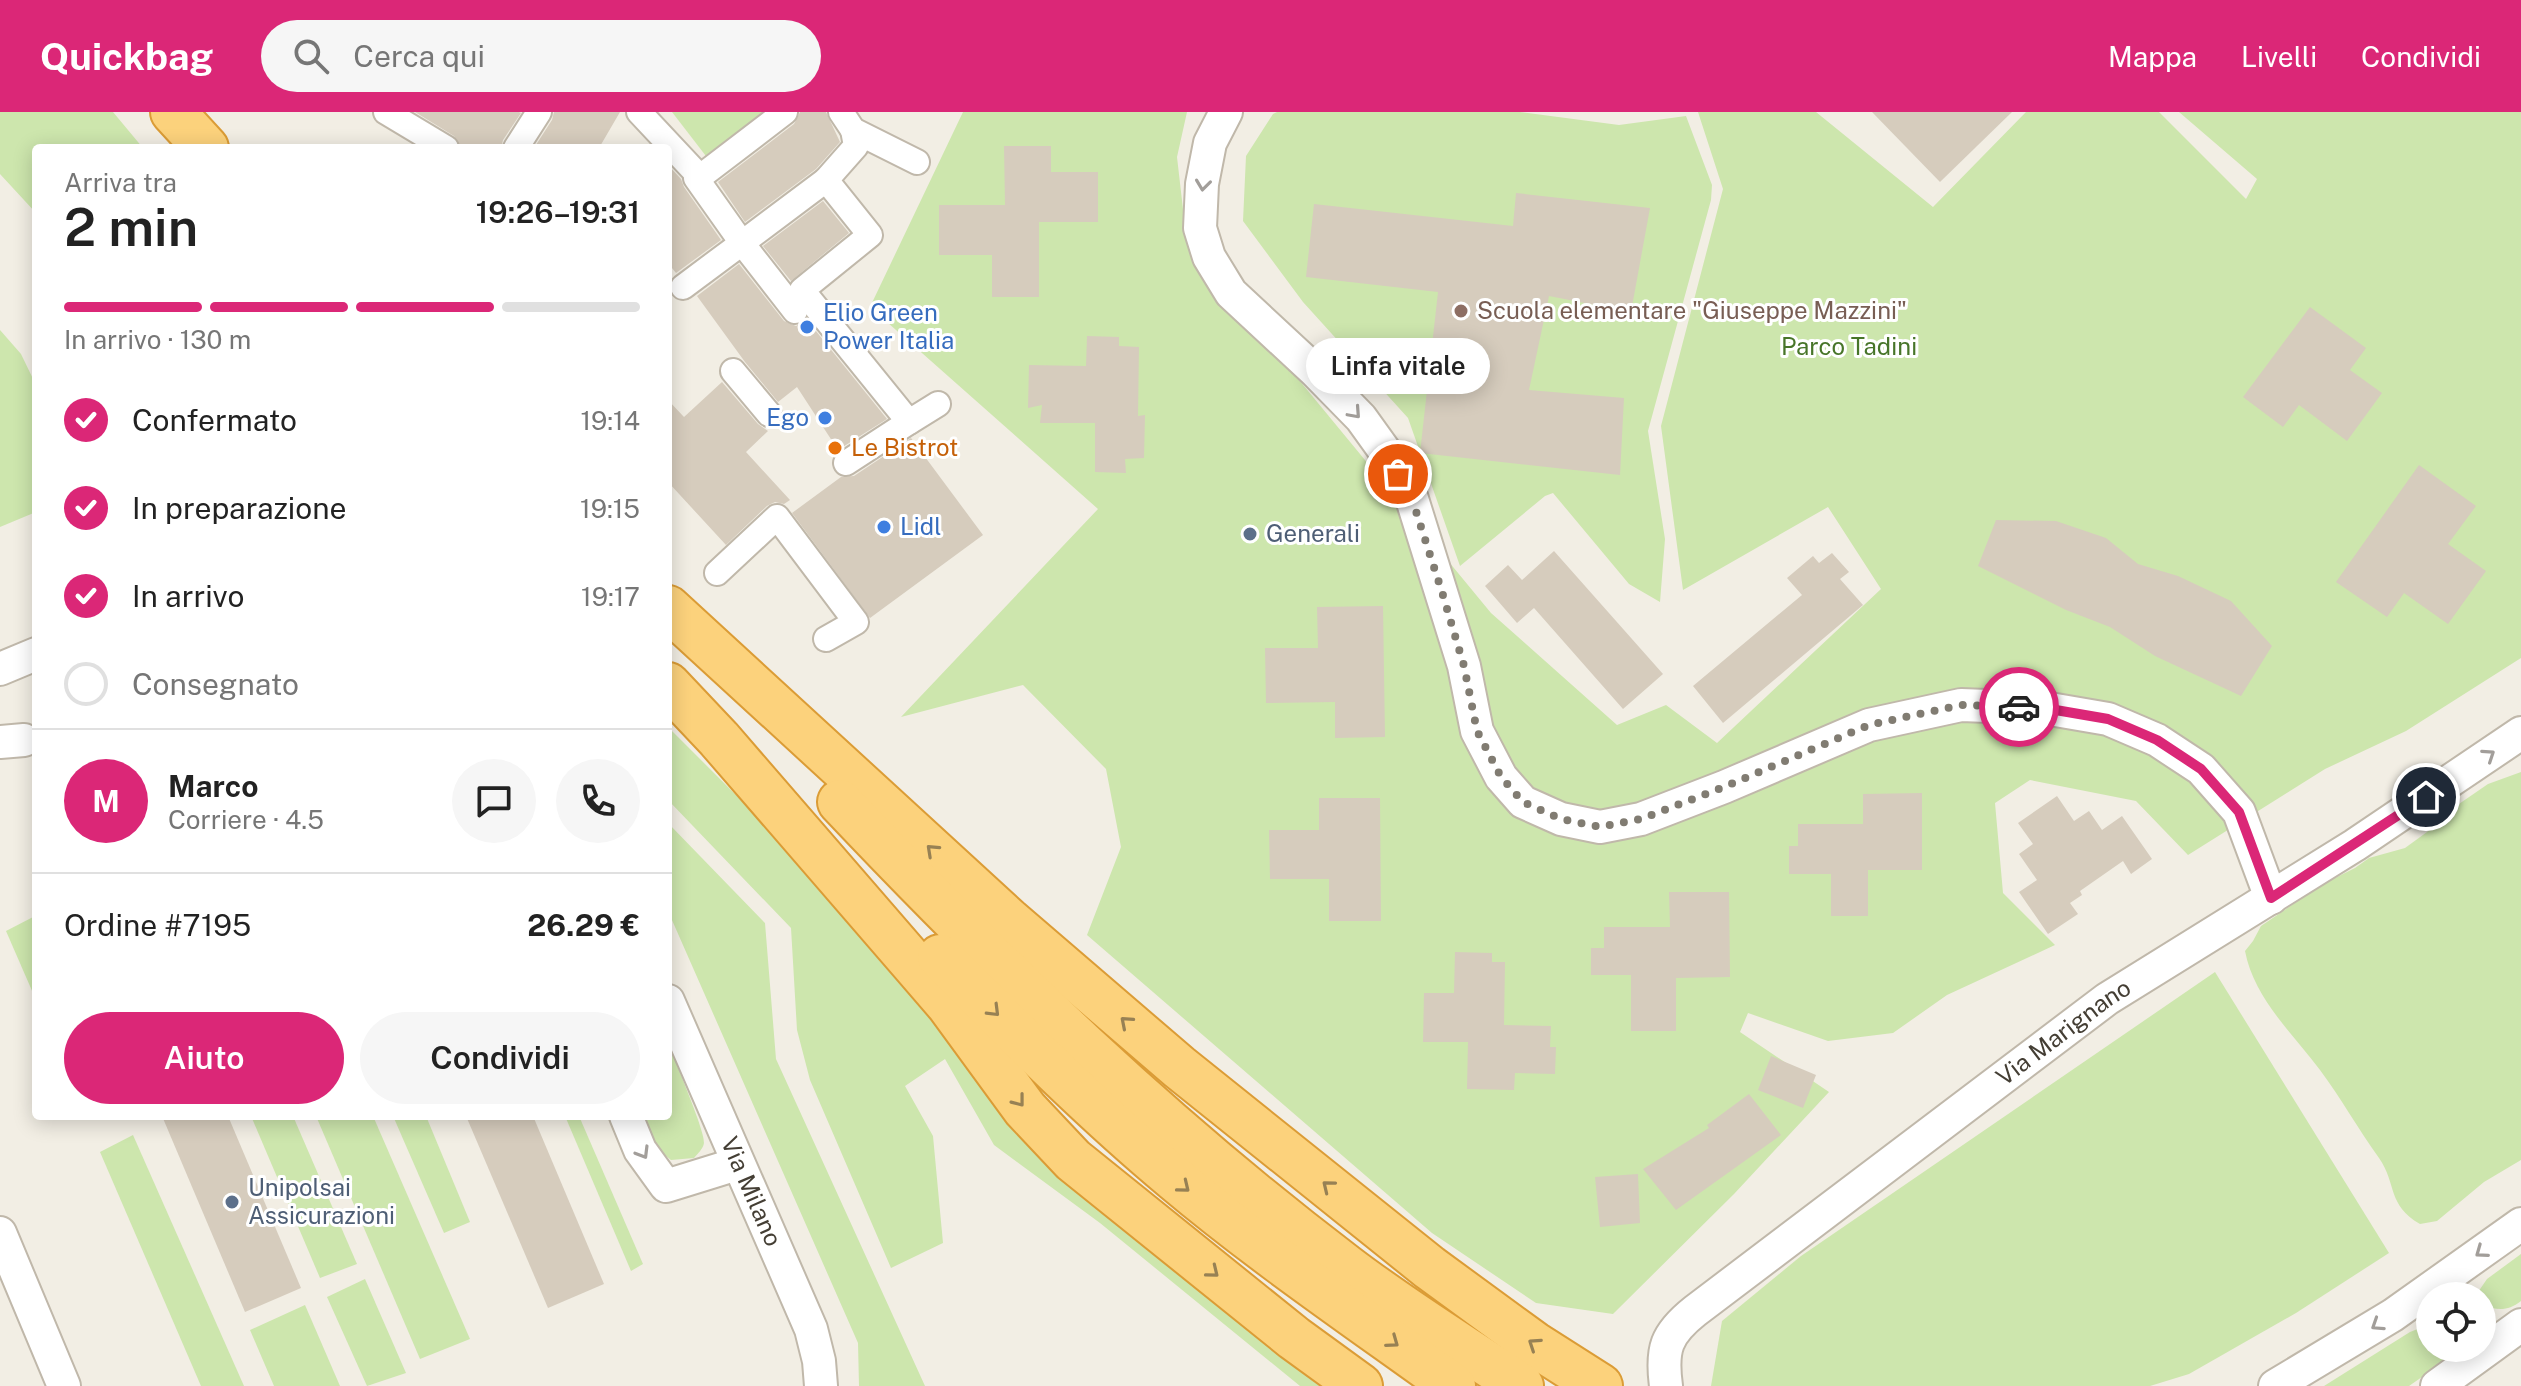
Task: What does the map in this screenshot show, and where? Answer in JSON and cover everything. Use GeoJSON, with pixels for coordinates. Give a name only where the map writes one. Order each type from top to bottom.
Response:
{"type":"FeatureCollection","features":[{"type":"Feature","properties":{"kind":"highway"},"geometry":{"type":"LineString","coordinates":[[140,112],[168,144]]}},
{"type":"Feature","properties":{"kind":"highway"},"geometry":{"type":"LineString","coordinates":[[173,112],[202,144]]}},
{"type":"Feature","properties":{"kind":"highway"},"geometry":{"type":"LineString","coordinates":[[672,612],[1008,920],[1179,1067],[1452,1284],[1534,1344],[1600,1386]]}},
{"type":"Feature","properties":{"kind":"highway"},"geometry":{"type":"LineString","coordinates":[[672,624],[914,880],[1164,1119],[1347,1268],[1521,1386]]}},
{"type":"Feature","properties":{"kind":"highway"},"geometry":{"type":"LineString","coordinates":[[672,689],[1114,1126],[1249,1239],[1453,1386]]}},
{"type":"Feature","properties":{"kind":"highway"},"geometry":{"type":"LineString","coordinates":[[719,739],[940,994],[1025,1109],[1073,1160],[1294,1338],[1360,1386]]}},
{"type":"Feature","properties":{"kind":"street"},"geometry":{"type":"LineString","coordinates":[[386,112],[439,144]]}},
{"type":"Feature","properties":{"kind":"street"},"geometry":{"type":"LineString","coordinates":[[638,112],[669,144]]}},
{"type":"Feature","properties":{"kind":"street"},"geometry":{"type":"LineString","coordinates":[[785,112],[696,178],[742,243],[909,422]]}},
{"type":"Feature","properties":{"kind":"street"},"geometry":{"type":"LineString","coordinates":[[1226,112],[1210,143],[1202,184],[1200,228],[1209,257],[1231,293],[1361,418],[1398,474],[1412,499],[1442,592],[1464,666],[1477,731],[1501,777],[1523,802],[1561,819],[1600,827],[1655,814],[1869,725],[1961,705],[2044,708],[2108,719],[2157,740],[2201,769],[2239,812],[2271,898]]}},
{"type":"Feature","properties":{"kind":"street"},"geometry":{"type":"LineString","coordinates":[[518,144],[533,114]]}},
{"type":"Feature","properties":{"kind":"street"},"geometry":{"type":"LineString","coordinates":[[847,121],[917,162]]}},
{"type":"Feature","properties":{"kind":"street"},"geometry":{"type":"LineString","coordinates":[[683,287],[826,180],[856,146],[847,121]]}},
{"type":"Feature","properties":{"kind":"street"},"geometry":{"type":"LineString","coordinates":[[672,148],[700,177]]}},
{"type":"Feature","properties":{"kind":"street"},"geometry":{"type":"LineString","coordinates":[[795,300],[870,235],[826,180]]}},
{"type":"Feature","properties":{"kind":"street"},"geometry":{"type":"LineString","coordinates":[[733,371],[769,414]]}},
{"type":"Feature","properties":{"kind":"street"},"geometry":{"type":"LineString","coordinates":[[846,463],[938,404]]}},
{"type":"Feature","properties":{"kind":"street"},"geometry":{"type":"LineString","coordinates":[[717,573],[787,511],[856,622],[826,639]]}},
{"type":"Feature","properties":{"kind":"street"},"geometry":{"type":"LineString","coordinates":[[0,669],[32,656]]}},
{"type":"Feature","properties":{"kind":"street","name":"Via Marignano"},"geometry":{"type":"LineString","coordinates":[[1666,1386],[1666,1351],[1678,1324],[2107,999],[2355,845],[2521,733]]}},
{"type":"Feature","properties":{"kind":"street","name":"Via Milano"},"geometry":{"type":"LineString","coordinates":[[672,1010],[811,1329],[821,1386]]}},
{"type":"Feature","properties":{"kind":"street"},"geometry":{"type":"LineString","coordinates":[[628,1120],[640,1150],[666,1186],[737,1164]]}},
{"type":"Feature","properties":{"kind":"street"},"geometry":{"type":"LineString","coordinates":[[2454,1282],[2521,1224]]}},
{"type":"Feature","properties":{"kind":"street"},"geometry":{"type":"LineString","coordinates":[[0,1233],[64,1386]]}},
{"type":"Feature","properties":{"kind":"street"},"geometry":{"type":"LineString","coordinates":[[2275,1386],[2416,1305]]}},
{"type":"Feature","properties":{"kind":"street"},"geometry":{"type":"LineString","coordinates":[[2496,1346],[2521,1325]]}},
{"type":"Feature","properties":{"kind":"street"},"geometry":{"type":"LineString","coordinates":[[2437,1386],[2472,1362]]}},
{"type":"Feature","properties":{"kind":"green space"},"geometry":{"type":"Polygon","coordinates":[[[0,112],[113,112],[140,144],[32,144],[32,209],[0,174],[0,112]]]}},
{"type":"Feature","properties":{"kind":"green space"},"geometry":{"type":"Polygon","coordinates":[[[672,112],[771,112],[709,160],[672,112]]]}},
{"type":"Feature","properties":{"kind":"green space","name":"Parco Tadini"},"geometry":{"type":"Polygon","coordinates":[[[963,112],[1187,112],[1177,157],[1187,244],[1491,613],[1617,725],[1666,705],[1717,743],[1881,589],[1828,507],[1683,590],[1661,426],[1723,189],[1698,112],[1816,112],[1933,207],[2026,112],[2159,112],[2246,199],[2257,179],[2179,112],[2521,112],[2521,658],[2406,731],[2325,769],[2188,855],[2136,801],[2030,780],[1995,803],[2003,893],[2055,945],[1947,995],[1893,1033],[1828,1041],[1748,1013],[1740,1032],[1829,1092],[1734,1194],[1613,1314],[1536,1303],[1432,1233],[1087,935],[1121,847],[1106,769],[1023,685],[901,717],[1098,509],[870,307],[963,112]]]}},
{"type":"Feature","properties":{"kind":"green space"},"geometry":{"type":"Polygon","coordinates":[[[1277,112],[1520,112],[1619,125],[1686,116],[1712,185],[1711,200],[1648,431],[1665,539],[1660,602],[1629,584],[1553,493],[1545,496],[1460,566],[1408,418],[1303,302],[1243,221],[1246,156],[1277,112]]]}},
{"type":"Feature","properties":{"kind":"green space"},"geometry":{"type":"Polygon","coordinates":[[[0,330],[21,354],[32,377],[32,514],[0,527],[0,330]]]}},
{"type":"Feature","properties":{"kind":"green space"},"geometry":{"type":"Polygon","coordinates":[[[672,731],[864,923],[1038,1151],[1339,1386],[1300,1386],[1100,1223],[994,1145],[945,1059],[905,1086],[933,1136],[943,1243],[891,1268],[810,1080],[797,1030],[791,928],[672,804],[672,731]]]}},
{"type":"Feature","properties":{"kind":"green space"},"geometry":{"type":"Polygon","coordinates":[[[2521,772],[2521,1160],[2484,1182],[2437,1221],[2420,1224],[2397,1202],[2379,1158],[2328,1081],[2265,1000],[2245,951],[2261,926],[2323,884],[2369,858],[2405,848],[2488,784],[2521,772]]]}},
{"type":"Feature","properties":{"kind":"green space"},"geometry":{"type":"Polygon","coordinates":[[[672,827],[765,923],[776,1059],[925,1386],[859,1386],[858,1343],[672,920],[672,827]]]}},
{"type":"Feature","properties":{"kind":"green space"},"geometry":{"type":"Polygon","coordinates":[[[32,918],[32,991],[6,931],[32,918]]]}},
{"type":"Feature","properties":{"kind":"green space"},"geometry":{"type":"Polygon","coordinates":[[[2215,972],[2389,1253],[2296,1313],[2189,1374],[2150,1386],[1711,1386],[1722,1321],[1801,1256],[2215,972]]]}},
{"type":"Feature","properties":{"kind":"green space"},"geometry":{"type":"Polygon","coordinates":[[[672,1052],[695,1111],[703,1145],[694,1158],[671,1160],[654,1146],[643,1120],[672,1120],[672,1052]]]}},
{"type":"Feature","properties":{"kind":"green space"},"geometry":{"type":"Polygon","coordinates":[[[253,1120],[295,1120],[357,1264],[320,1278],[253,1120]]]}},
{"type":"Feature","properties":{"kind":"green space"},"geometry":{"type":"Polygon","coordinates":[[[318,1120],[375,1120],[470,1339],[420,1359],[318,1120]]]}},
{"type":"Feature","properties":{"kind":"green space"},"geometry":{"type":"Polygon","coordinates":[[[395,1120],[428,1120],[470,1222],[444,1233],[395,1120]]]}},
{"type":"Feature","properties":{"kind":"green space"},"geometry":{"type":"Polygon","coordinates":[[[567,1120],[581,1120],[643,1264],[631,1271],[567,1120]]]}},
{"type":"Feature","properties":{"kind":"green space"},"geometry":{"type":"Polygon","coordinates":[[[133,1135],[244,1386],[201,1386],[100,1152],[133,1135]]]}},
{"type":"Feature","properties":{"kind":"green space"},"geometry":{"type":"Polygon","coordinates":[[[2521,1254],[2521,1301],[2512,1307],[2496,1308],[2496,1282],[2485,1282],[2521,1254]]]}},
{"type":"Feature","properties":{"kind":"green space"},"geometry":{"type":"Polygon","coordinates":[[[365,1279],[406,1373],[367,1386],[327,1297],[365,1279]]]}},
{"type":"Feature","properties":{"kind":"green space"},"geometry":{"type":"Polygon","coordinates":[[[305,1305],[340,1386],[274,1386],[250,1330],[305,1305]]]}},
{"type":"Feature","properties":{"kind":"green space"},"geometry":{"type":"Polygon","coordinates":[[[2416,1330],[2416,1362],[2443,1362],[2409,1386],[2324,1386],[2416,1330]]]}},
{"type":"Feature","properties":{"kind":"building"},"geometry":{"type":"Polygon","coordinates":[[[415,112],[521,113],[502,144],[459,144],[454,136],[415,112]]]}},
{"type":"Feature","properties":{"kind":"building"},"geometry":{"type":"Polygon","coordinates":[[[554,112],[620,112],[601,144],[537,144],[554,112]]]}},
{"type":"Feature","properties":{"kind":"building"},"geometry":{"type":"Polygon","coordinates":[[[800,112],[826,112],[840,142],[816,169],[745,222],[718,182],[794,124],[800,112]]]}},
{"type":"Feature","properties":{"kind":"building"},"geometry":{"type":"Polygon","coordinates":[[[1872,112],[2012,112],[1940,182],[1872,112]]]}},
{"type":"Feature","properties":{"kind":"building"},"geometry":{"type":"Polygon","coordinates":[[[1004,146],[1051,146],[1051,172],[1098,172],[1098,222],[1039,222],[1039,297],[992,297],[992,255],[939,255],[939,205],[1005,205],[1004,146]]]}},
{"type":"Feature","properties":{"kind":"building"},"geometry":{"type":"Polygon","coordinates":[[[672,169],[721,240],[676,273],[672,268],[672,169]]]}},
{"type":"Feature","properties":{"kind":"building"},"geometry":{"type":"Polygon","coordinates":[[[1516,193],[1650,208],[1631,312],[1549,296],[1529,390],[1624,398],[1620,475],[1420,453],[1438,292],[1306,277],[1314,204],[1513,226],[1516,193]]]}},
{"type":"Feature","properties":{"kind":"building"},"geometry":{"type":"Polygon","coordinates":[[[823,201],[849,233],[791,281],[763,246],[823,201]]]}},
{"type":"Feature","properties":{"kind":"building"},"geometry":{"type":"Polygon","coordinates":[[[739,264],[784,321],[796,326],[807,320],[887,419],[838,450],[797,387],[778,402],[697,296],[739,264]]]}},
{"type":"Feature","properties":{"kind":"building"},"geometry":{"type":"Polygon","coordinates":[[[2310,307],[2366,348],[2350,370],[2382,393],[2347,441],[2299,405],[2283,427],[2243,397],[2310,307]]]}},
{"type":"Feature","properties":{"kind":"building"},"geometry":{"type":"Polygon","coordinates":[[[1087,336],[1119,337],[1119,346],[1139,347],[1138,416],[1145,415],[1144,458],[1125,459],[1126,473],[1095,472],[1095,423],[1040,423],[1042,405],[1028,408],[1029,365],[1086,366],[1087,336]]]}},
{"type":"Feature","properties":{"kind":"building"},"geometry":{"type":"Polygon","coordinates":[[[722,382],[758,424],[768,431],[746,452],[790,500],[767,506],[726,545],[672,486],[672,404],[684,417],[722,382]]]}},
{"type":"Feature","properties":{"kind":"building","name":"Lidl"},"geometry":{"type":"Polygon","coordinates":[[[911,438],[983,535],[870,618],[792,513],[841,477],[854,476],[911,438]]]}},
{"type":"Feature","properties":{"kind":"building"},"geometry":{"type":"Polygon","coordinates":[[[2419,465],[2476,506],[2448,544],[2486,571],[2448,624],[2404,593],[2387,617],[2336,582],[2419,465]]]}},
{"type":"Feature","properties":{"kind":"building"},"geometry":{"type":"Polygon","coordinates":[[[1996,520],[2056,521],[2106,538],[2138,564],[2178,576],[2231,601],[2272,646],[2241,696],[2155,656],[2110,627],[2066,610],[1978,566],[1996,520]]]}},
{"type":"Feature","properties":{"kind":"building"},"geometry":{"type":"Polygon","coordinates":[[[1554,551],[1663,674],[1623,709],[1534,608],[1517,623],[1485,586],[1508,565],[1522,580],[1554,551]]]}},
{"type":"Feature","properties":{"kind":"building"},"geometry":{"type":"Polygon","coordinates":[[[1832,553],[1849,572],[1840,579],[1863,605],[1723,723],[1693,686],[1802,595],[1787,578],[1813,556],[1819,563],[1832,553]]]}},
{"type":"Feature","properties":{"kind":"building"},"geometry":{"type":"Polygon","coordinates":[[[1383,606],[1385,737],[1335,738],[1335,702],[1266,703],[1265,648],[1318,648],[1317,607],[1383,606]]]}},
{"type":"Feature","properties":{"kind":"building"},"geometry":{"type":"Polygon","coordinates":[[[1922,793],[1922,870],[1868,870],[1868,916],[1831,916],[1831,874],[1789,874],[1789,846],[1798,846],[1798,824],[1863,824],[1863,794],[1922,793]]]}},
{"type":"Feature","properties":{"kind":"building"},"geometry":{"type":"Polygon","coordinates":[[[2057,796],[2074,821],[2089,811],[2102,830],[2122,816],[2152,859],[2131,874],[2123,861],[2080,891],[2082,895],[2070,903],[2078,914],[2048,934],[2019,892],[2037,880],[2019,854],[2033,844],[2018,823],[2057,796]]]}},
{"type":"Feature","properties":{"kind":"building"},"geometry":{"type":"Polygon","coordinates":[[[1319,798],[1380,798],[1381,921],[1329,921],[1329,879],[1270,879],[1269,830],[1319,830],[1319,798]]]}},
{"type":"Feature","properties":{"kind":"building"},"geometry":{"type":"Polygon","coordinates":[[[1669,892],[1729,892],[1730,977],[1676,978],[1676,1031],[1631,1031],[1631,975],[1591,975],[1591,948],[1604,948],[1604,927],[1670,927],[1669,892]]]}},
{"type":"Feature","properties":{"kind":"building"},"geometry":{"type":"Polygon","coordinates":[[[1455,952],[1492,953],[1492,962],[1505,962],[1504,1025],[1551,1026],[1550,1047],[1556,1047],[1555,1074],[1515,1073],[1514,1090],[1467,1089],[1468,1042],[1423,1042],[1424,993],[1454,993],[1455,952]]]}},
{"type":"Feature","properties":{"kind":"building"},"geometry":{"type":"Polygon","coordinates":[[[1771,1056],[1816,1075],[1803,1108],[1758,1090],[1771,1056]]]}},
{"type":"Feature","properties":{"kind":"building"},"geometry":{"type":"Polygon","coordinates":[[[1749,1094],[1781,1135],[1676,1210],[1643,1169],[1709,1128],[1707,1125],[1749,1094]]]}},
{"type":"Feature","properties":{"kind":"building","name":"Unipolsai Assicurazioni"},"geometry":{"type":"Polygon","coordinates":[[[164,1120],[230,1120],[301,1288],[245,1312],[164,1120]]]}},
{"type":"Feature","properties":{"kind":"building"},"geometry":{"type":"Polygon","coordinates":[[[468,1120],[535,1120],[604,1284],[548,1308],[468,1120]]]}},
{"type":"Feature","properties":{"kind":"building"},"geometry":{"type":"Polygon","coordinates":[[[1638,1174],[1640,1223],[1600,1227],[1595,1177],[1638,1174]]]}},
{"type":"Feature","properties":{"kind":"way so far"},"geometry":{"type":"LineString","coordinates":[[1398,474],[1412,499],[1442,592],[1464,666],[1477,731],[1501,777],[1523,802],[1561,819],[1600,827],[1641,819],[1869,725],[1961,705],[2019,707]]}},
{"type":"Feature","properties":{"kind":"place","name":"Scuola elementare \"Giuseppe Mazzini\""},"geometry":{"type":"Point","coordinates":[1461,311]}},
{"type":"Feature","properties":{"kind":"place","name":"Elio Green Power Italia"},"geometry":{"type":"Point","coordinates":[807,327]}},
{"type":"Feature","properties":{"kind":"place","name":"Ego"},"geometry":{"type":"Point","coordinates":[825,418]}},
{"type":"Feature","properties":{"kind":"place","name":"Le Bistrot"},"geometry":{"type":"Point","coordinates":[835,448]}},
{"type":"Feature","properties":{"kind":"place","name":"Linfa vitale"},"geometry":{"type":"Point","coordinates":[1398,474]}},
{"type":"Feature","properties":{"kind":"place","name":"Lidl"},"geometry":{"type":"Point","coordinates":[884,527]}},
{"type":"Feature","properties":{"kind":"place","name":"Generali"},"geometry":{"type":"Point","coordinates":[1250,534]}},
{"type":"Feature","properties":{"kind":"place","name":"Unipolsai Assicurazioni"},"geometry":{"type":"Point","coordinates":[232,1202]}},
{"type":"Feature","properties":{"kind":"route"},"geometry":{"type":"LineString","coordinates":[[2019,707],[2108,719],[2157,740],[2201,769],[2239,812],[2271,898],[2426,797]]}}]}
